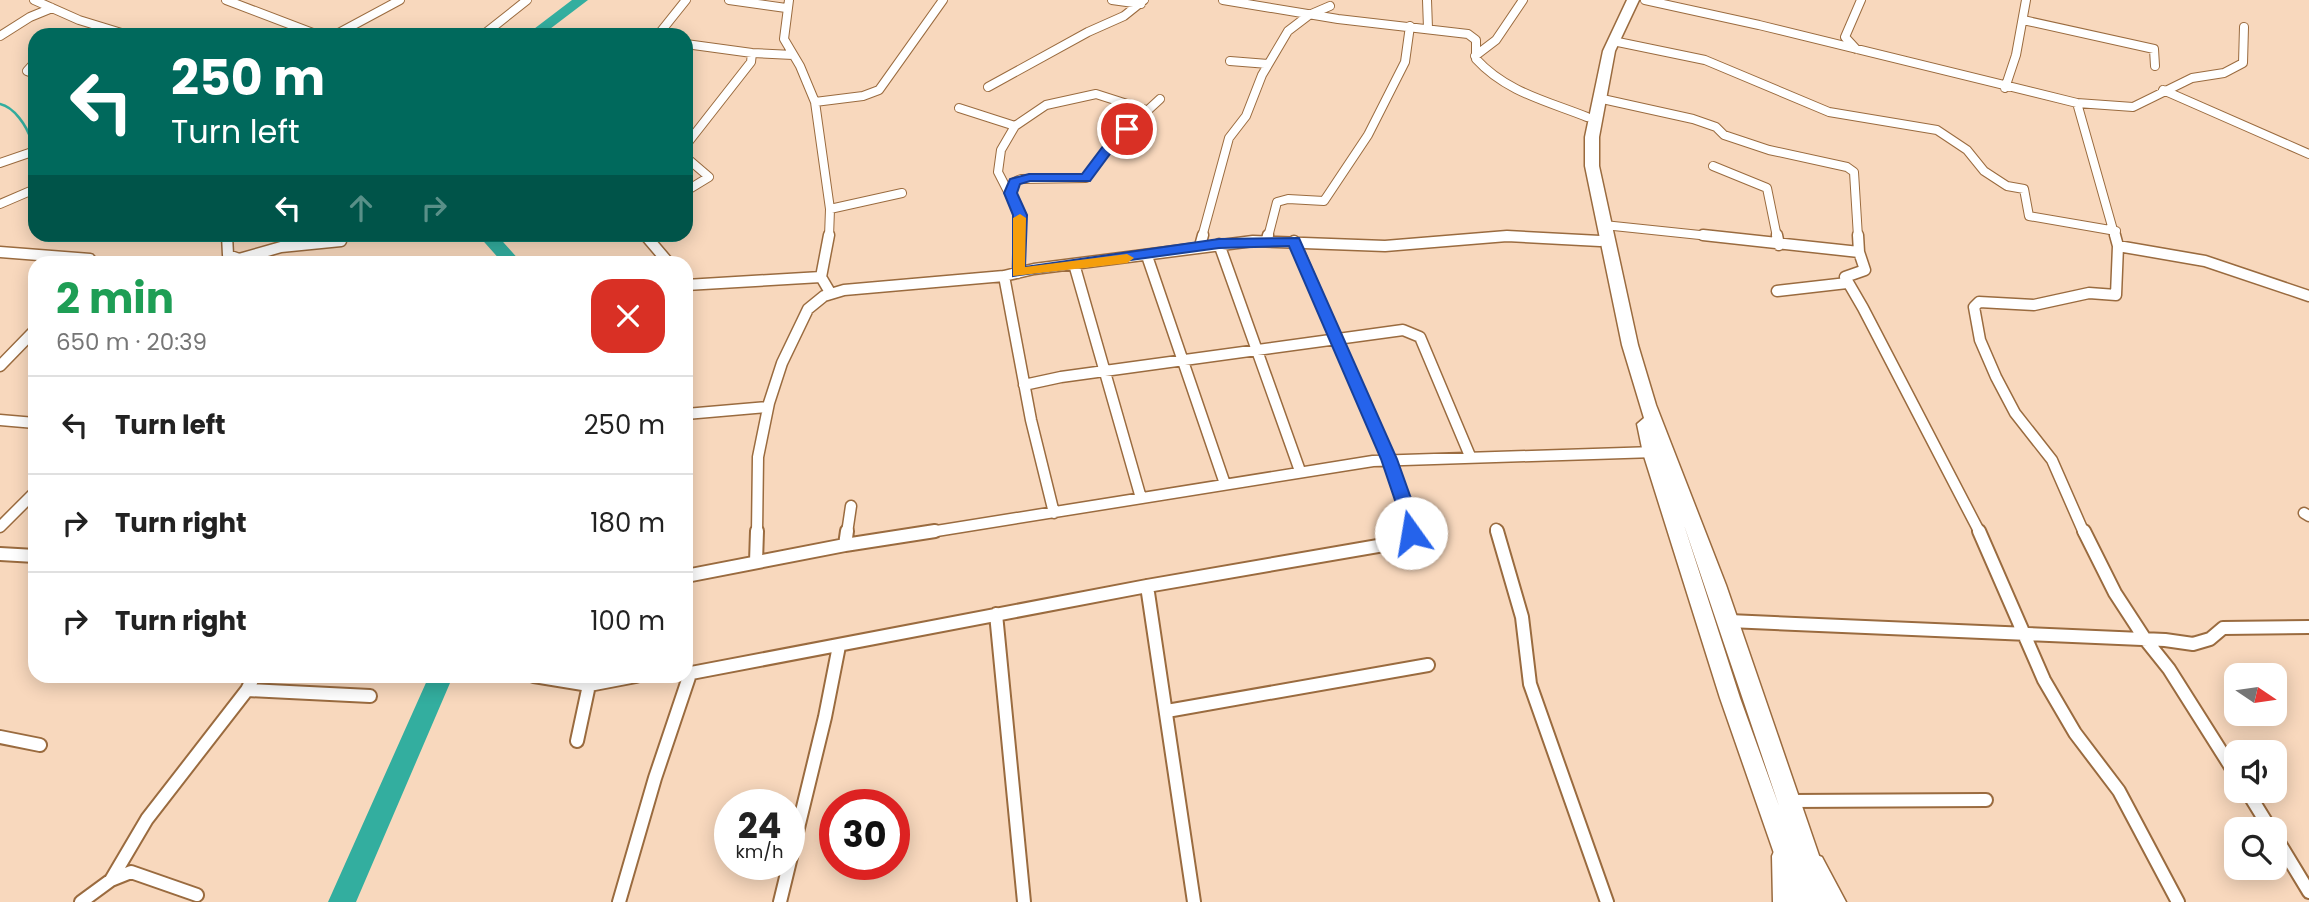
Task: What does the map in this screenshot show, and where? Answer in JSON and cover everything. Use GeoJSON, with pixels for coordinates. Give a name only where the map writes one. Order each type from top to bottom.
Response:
{"type":"FeatureCollection","features":[{"type":"Feature","properties":{"kind":"highway"},"geometry":{"type":"LineString","coordinates":[[1786,856],[1787,902]]}},
{"type":"Feature","properties":{"kind":"highway"},"geometry":{"type":"LineString","coordinates":[[1812,866],[1832,902]]}},
{"type":"Feature","properties":{"kind":"main road"},"geometry":{"type":"LineString","coordinates":[[1625,0],[1601,55],[1587,117],[1588,168],[1624,347],[1658,451],[1729,621],[1823,902]]}},
{"type":"Feature","properties":{"kind":"main road"},"geometry":{"type":"LineString","coordinates":[[1602,233],[1592,166],[1592,137],[1598,98],[1614,41],[1633,0]]}},
{"type":"Feature","properties":{"kind":"main road"},"geometry":{"type":"LineString","coordinates":[[1658,451],[1730,698],[1803,902]]}},
{"type":"Feature","properties":{"kind":"street"},"geometry":{"type":"LineString","coordinates":[[34,0],[108,28]]}},
{"type":"Feature","properties":{"kind":"street"},"geometry":{"type":"LineString","coordinates":[[226,0],[300,28]]}},
{"type":"Feature","properties":{"kind":"street"},"geometry":{"type":"LineString","coordinates":[[348,28],[400,0]]}},
{"type":"Feature","properties":{"kind":"street"},"geometry":{"type":"LineString","coordinates":[[492,28],[527,0]]}},
{"type":"Feature","properties":{"kind":"street"},"geometry":{"type":"LineString","coordinates":[[664,28],[686,0]]}},
{"type":"Feature","properties":{"kind":"street"},"geometry":{"type":"LineString","coordinates":[[729,0],[788,4],[783,39],[815,102],[831,227],[821,277],[831,294]]}},
{"type":"Feature","properties":{"kind":"street"},"geometry":{"type":"LineString","coordinates":[[815,102],[863,96],[879,90],[943,0]]}},
{"type":"Feature","properties":{"kind":"street"},"geometry":{"type":"LineString","coordinates":[[1112,0],[1142,2]]}},
{"type":"Feature","properties":{"kind":"street"},"geometry":{"type":"LineString","coordinates":[[1223,0],[1290,9],[1309,15],[1428,27],[1473,36],[1475,56],[1481,65],[1506,83],[1587,117]]}},
{"type":"Feature","properties":{"kind":"street"},"geometry":{"type":"LineString","coordinates":[[1427,0],[1428,27]]}},
{"type":"Feature","properties":{"kind":"street"},"geometry":{"type":"LineString","coordinates":[[1475,56],[1496,40],[1523,0]]}},
{"type":"Feature","properties":{"kind":"street"},"geometry":{"type":"LineString","coordinates":[[1645,0],[1856,49],[2006,88],[2077,103],[2127,108],[2162,90],[2193,78],[2224,73],[2243,63],[2244,27]]}},
{"type":"Feature","properties":{"kind":"street"},"geometry":{"type":"LineString","coordinates":[[1856,49],[1845,37],[1861,0]]}},
{"type":"Feature","properties":{"kind":"street"},"geometry":{"type":"LineString","coordinates":[[2006,88],[2014,64],[2026,0]]}},
{"type":"Feature","properties":{"kind":"street"},"geometry":{"type":"LineString","coordinates":[[988,87],[1088,32],[1124,16],[1142,2]]}},
{"type":"Feature","properties":{"kind":"street"},"geometry":{"type":"LineString","coordinates":[[1200,246],[1229,138],[1246,116],[1268,64],[1288,32],[1309,15],[1330,3],[1338,19]]}},
{"type":"Feature","properties":{"kind":"street"},"geometry":{"type":"LineString","coordinates":[[0,36],[30,17],[52,8]]}},
{"type":"Feature","properties":{"kind":"street"},"geometry":{"type":"LineString","coordinates":[[2023,20],[2154,49],[2155,66]]}},
{"type":"Feature","properties":{"kind":"street"},"geometry":{"type":"LineString","coordinates":[[1267,241],[1277,202],[1288,199],[1324,201],[1368,135],[1405,62],[1410,26]]}},
{"type":"Feature","properties":{"kind":"street"},"geometry":{"type":"LineString","coordinates":[[1614,41],[1705,60],[1829,112],[1937,130],[1967,150],[1984,171],[2007,186],[2024,189],[2029,216],[2116,231]]}},
{"type":"Feature","properties":{"kind":"street"},"geometry":{"type":"LineString","coordinates":[[693,45],[752,53],[793,55]]}},
{"type":"Feature","properties":{"kind":"street"},"geometry":{"type":"LineString","coordinates":[[693,138],[739,80],[751,62],[752,53]]}},
{"type":"Feature","properties":{"kind":"street"},"geometry":{"type":"LineString","coordinates":[[1230,61],[1268,64]]}},
{"type":"Feature","properties":{"kind":"street"},"geometry":{"type":"LineString","coordinates":[[2162,90],[2309,153]]}},
{"type":"Feature","properties":{"kind":"street"},"geometry":{"type":"LineString","coordinates":[[1018,273],[1020,215],[998,172],[1001,150],[1015,126],[1046,105],[1096,94],[1146,110]]}},
{"type":"Feature","properties":{"kind":"street"},"geometry":{"type":"LineString","coordinates":[[1598,98],[1693,118],[1716,127],[1724,135],[1769,150],[1847,167],[1854,172],[1859,252],[1865,271],[1846,277],[1847,283],[1863,308],[1979,531],[2044,680],[2075,733],[2119,791],[2178,902]]}},
{"type":"Feature","properties":{"kind":"street"},"geometry":{"type":"LineString","coordinates":[[1010,193],[1014,182],[1021,179],[1086,178],[1108,147],[1160,99]]}},
{"type":"Feature","properties":{"kind":"street"},"geometry":{"type":"LineString","coordinates":[[2077,103],[2116,231],[2116,295],[2089,293],[2034,305],[1979,302],[1973,307],[1980,340],[2015,413],[2052,460],[2098,559],[2146,639],[2169,669],[2224,756]]}},
{"type":"Feature","properties":{"kind":"street"},"geometry":{"type":"LineString","coordinates":[[960,108],[1015,126]]}},
{"type":"Feature","properties":{"kind":"street"},"geometry":{"type":"LineString","coordinates":[[0,163],[28,153]]}},
{"type":"Feature","properties":{"kind":"street"},"geometry":{"type":"LineString","coordinates":[[693,163],[709,177],[693,187]]}},
{"type":"Feature","properties":{"kind":"street"},"geometry":{"type":"LineString","coordinates":[[1713,166],[1767,188],[1779,245]]}},
{"type":"Feature","properties":{"kind":"street"},"geometry":{"type":"LineString","coordinates":[[0,204],[28,192]]}},
{"type":"Feature","properties":{"kind":"street"},"geometry":{"type":"LineString","coordinates":[[830,209],[902,193]]}},
{"type":"Feature","properties":{"kind":"street"},"geometry":{"type":"LineString","coordinates":[[756,562],[758,457],[768,407],[782,363],[808,309],[831,294],[845,290],[1004,276],[1200,246],[1267,241],[1385,246],[1507,236],[1602,233],[1859,252]]}},
{"type":"Feature","properties":{"kind":"street"},"geometry":{"type":"LineString","coordinates":[[693,673],[1147,586],[1407,541],[1411,533],[1411,521],[1389,459],[1294,241]]}},
{"type":"Feature","properties":{"kind":"street"},"geometry":{"type":"LineString","coordinates":[[247,256],[281,247],[331,242]]}},
{"type":"Feature","properties":{"kind":"street"},"geometry":{"type":"LineString","coordinates":[[651,242],[663,256]]}},
{"type":"Feature","properties":{"kind":"street"},"geometry":{"type":"LineString","coordinates":[[1219,244],[1300,471]]}},
{"type":"Feature","properties":{"kind":"street"},"geometry":{"type":"LineString","coordinates":[[2118,246],[2205,261],[2309,296]]}},
{"type":"Feature","properties":{"kind":"street"},"geometry":{"type":"LineString","coordinates":[[0,252],[53,256]]}},
{"type":"Feature","properties":{"kind":"street"},"geometry":{"type":"LineString","coordinates":[[1147,256],[1181,362],[1225,484]]}},
{"type":"Feature","properties":{"kind":"street"},"geometry":{"type":"LineString","coordinates":[[1074,264],[1141,498]]}},
{"type":"Feature","properties":{"kind":"street"},"geometry":{"type":"LineString","coordinates":[[1004,276],[1024,384],[1054,513]]}},
{"type":"Feature","properties":{"kind":"street"},"geometry":{"type":"LineString","coordinates":[[693,285],[821,277]]}},
{"type":"Feature","properties":{"kind":"street"},"geometry":{"type":"LineString","coordinates":[[1777,291],[1847,283]]}},
{"type":"Feature","properties":{"kind":"street"},"geometry":{"type":"LineString","coordinates":[[1024,384],[1051,378],[1338,340],[1403,328],[1415,331],[1420,337],[1470,456]]}},
{"type":"Feature","properties":{"kind":"street"},"geometry":{"type":"LineString","coordinates":[[0,366],[28,337]]}},
{"type":"Feature","properties":{"kind":"street"},"geometry":{"type":"LineString","coordinates":[[693,413],[768,407]]}},
{"type":"Feature","properties":{"kind":"street"},"geometry":{"type":"LineString","coordinates":[[0,420],[28,422]]}},
{"type":"Feature","properties":{"kind":"street"},"geometry":{"type":"LineString","coordinates":[[693,575],[845,545],[1389,459],[1658,451]]}},
{"type":"Feature","properties":{"kind":"street"},"geometry":{"type":"LineString","coordinates":[[0,527],[28,499]]}},
{"type":"Feature","properties":{"kind":"street"},"geometry":{"type":"LineString","coordinates":[[845,545],[851,506]]}},
{"type":"Feature","properties":{"kind":"street"},"geometry":{"type":"LineString","coordinates":[[1496,529],[1522,618],[1530,684],[1607,902]]}},
{"type":"Feature","properties":{"kind":"street"},"geometry":{"type":"LineString","coordinates":[[0,554],[28,556]]}},
{"type":"Feature","properties":{"kind":"street"},"geometry":{"type":"LineString","coordinates":[[1147,586],[1167,711],[1170,755],[1194,902]]}},
{"type":"Feature","properties":{"kind":"street"},"geometry":{"type":"LineString","coordinates":[[996,614],[1024,902]]}},
{"type":"Feature","properties":{"kind":"street"},"geometry":{"type":"LineString","coordinates":[[1729,621],[2193,643],[2210,639],[2223,628],[2309,627]]}},
{"type":"Feature","properties":{"kind":"street"},"geometry":{"type":"LineString","coordinates":[[780,902],[839,646]]}},
{"type":"Feature","properties":{"kind":"street"},"geometry":{"type":"LineString","coordinates":[[1167,711],[1428,665]]}},
{"type":"Feature","properties":{"kind":"street"},"geometry":{"type":"LineString","coordinates":[[111,880],[147,819],[250,683]]}},
{"type":"Feature","properties":{"kind":"street"},"geometry":{"type":"LineString","coordinates":[[577,683],[599,683]]}},
{"type":"Feature","properties":{"kind":"street"},"geometry":{"type":"LineString","coordinates":[[619,902],[685,683]]}},
{"type":"Feature","properties":{"kind":"street"},"geometry":{"type":"LineString","coordinates":[[577,741],[589,685]]}},
{"type":"Feature","properties":{"kind":"street"},"geometry":{"type":"LineString","coordinates":[[247,690],[370,696]]}},
{"type":"Feature","properties":{"kind":"street"},"geometry":{"type":"LineString","coordinates":[[0,737],[40,745]]}},
{"type":"Feature","properties":{"kind":"street"},"geometry":{"type":"LineString","coordinates":[[1790,801],[1986,800]]}},
{"type":"Feature","properties":{"kind":"street"},"geometry":{"type":"LineString","coordinates":[[2287,856],[2309,892]]}},
{"type":"Feature","properties":{"kind":"street"},"geometry":{"type":"LineString","coordinates":[[81,902],[111,880],[131,872],[197,895]]}},
{"type":"Feature","properties":{"kind":"waterway"},"geometry":{"type":"LineString","coordinates":[[543,28],[581,0]]}},
{"type":"Feature","properties":{"kind":"waterway"},"geometry":{"type":"LineString","coordinates":[[0,104],[19,118],[28,133]]}},
{"type":"Feature","properties":{"kind":"waterway"},"geometry":{"type":"LineString","coordinates":[[493,242],[506,256]]}},
{"type":"Feature","properties":{"kind":"waterway"},"geometry":{"type":"LineString","coordinates":[[342,902],[438,683]]}},
{"type":"Feature","properties":{"kind":"slow traffic"},"geometry":{"type":"LineString","coordinates":[[1020,218],[1018,273],[1127,258]]}},
{"type":"Feature","properties":{"kind":"route"},"geometry":{"type":"LineString","coordinates":[[1127,129],[1108,147],[1086,178],[1029,177],[1014,182],[1010,193],[1020,215],[1018,273],[1147,256],[1200,246],[1253,241],[1294,241],[1389,459],[1411,521],[1411,533]]}}]}
